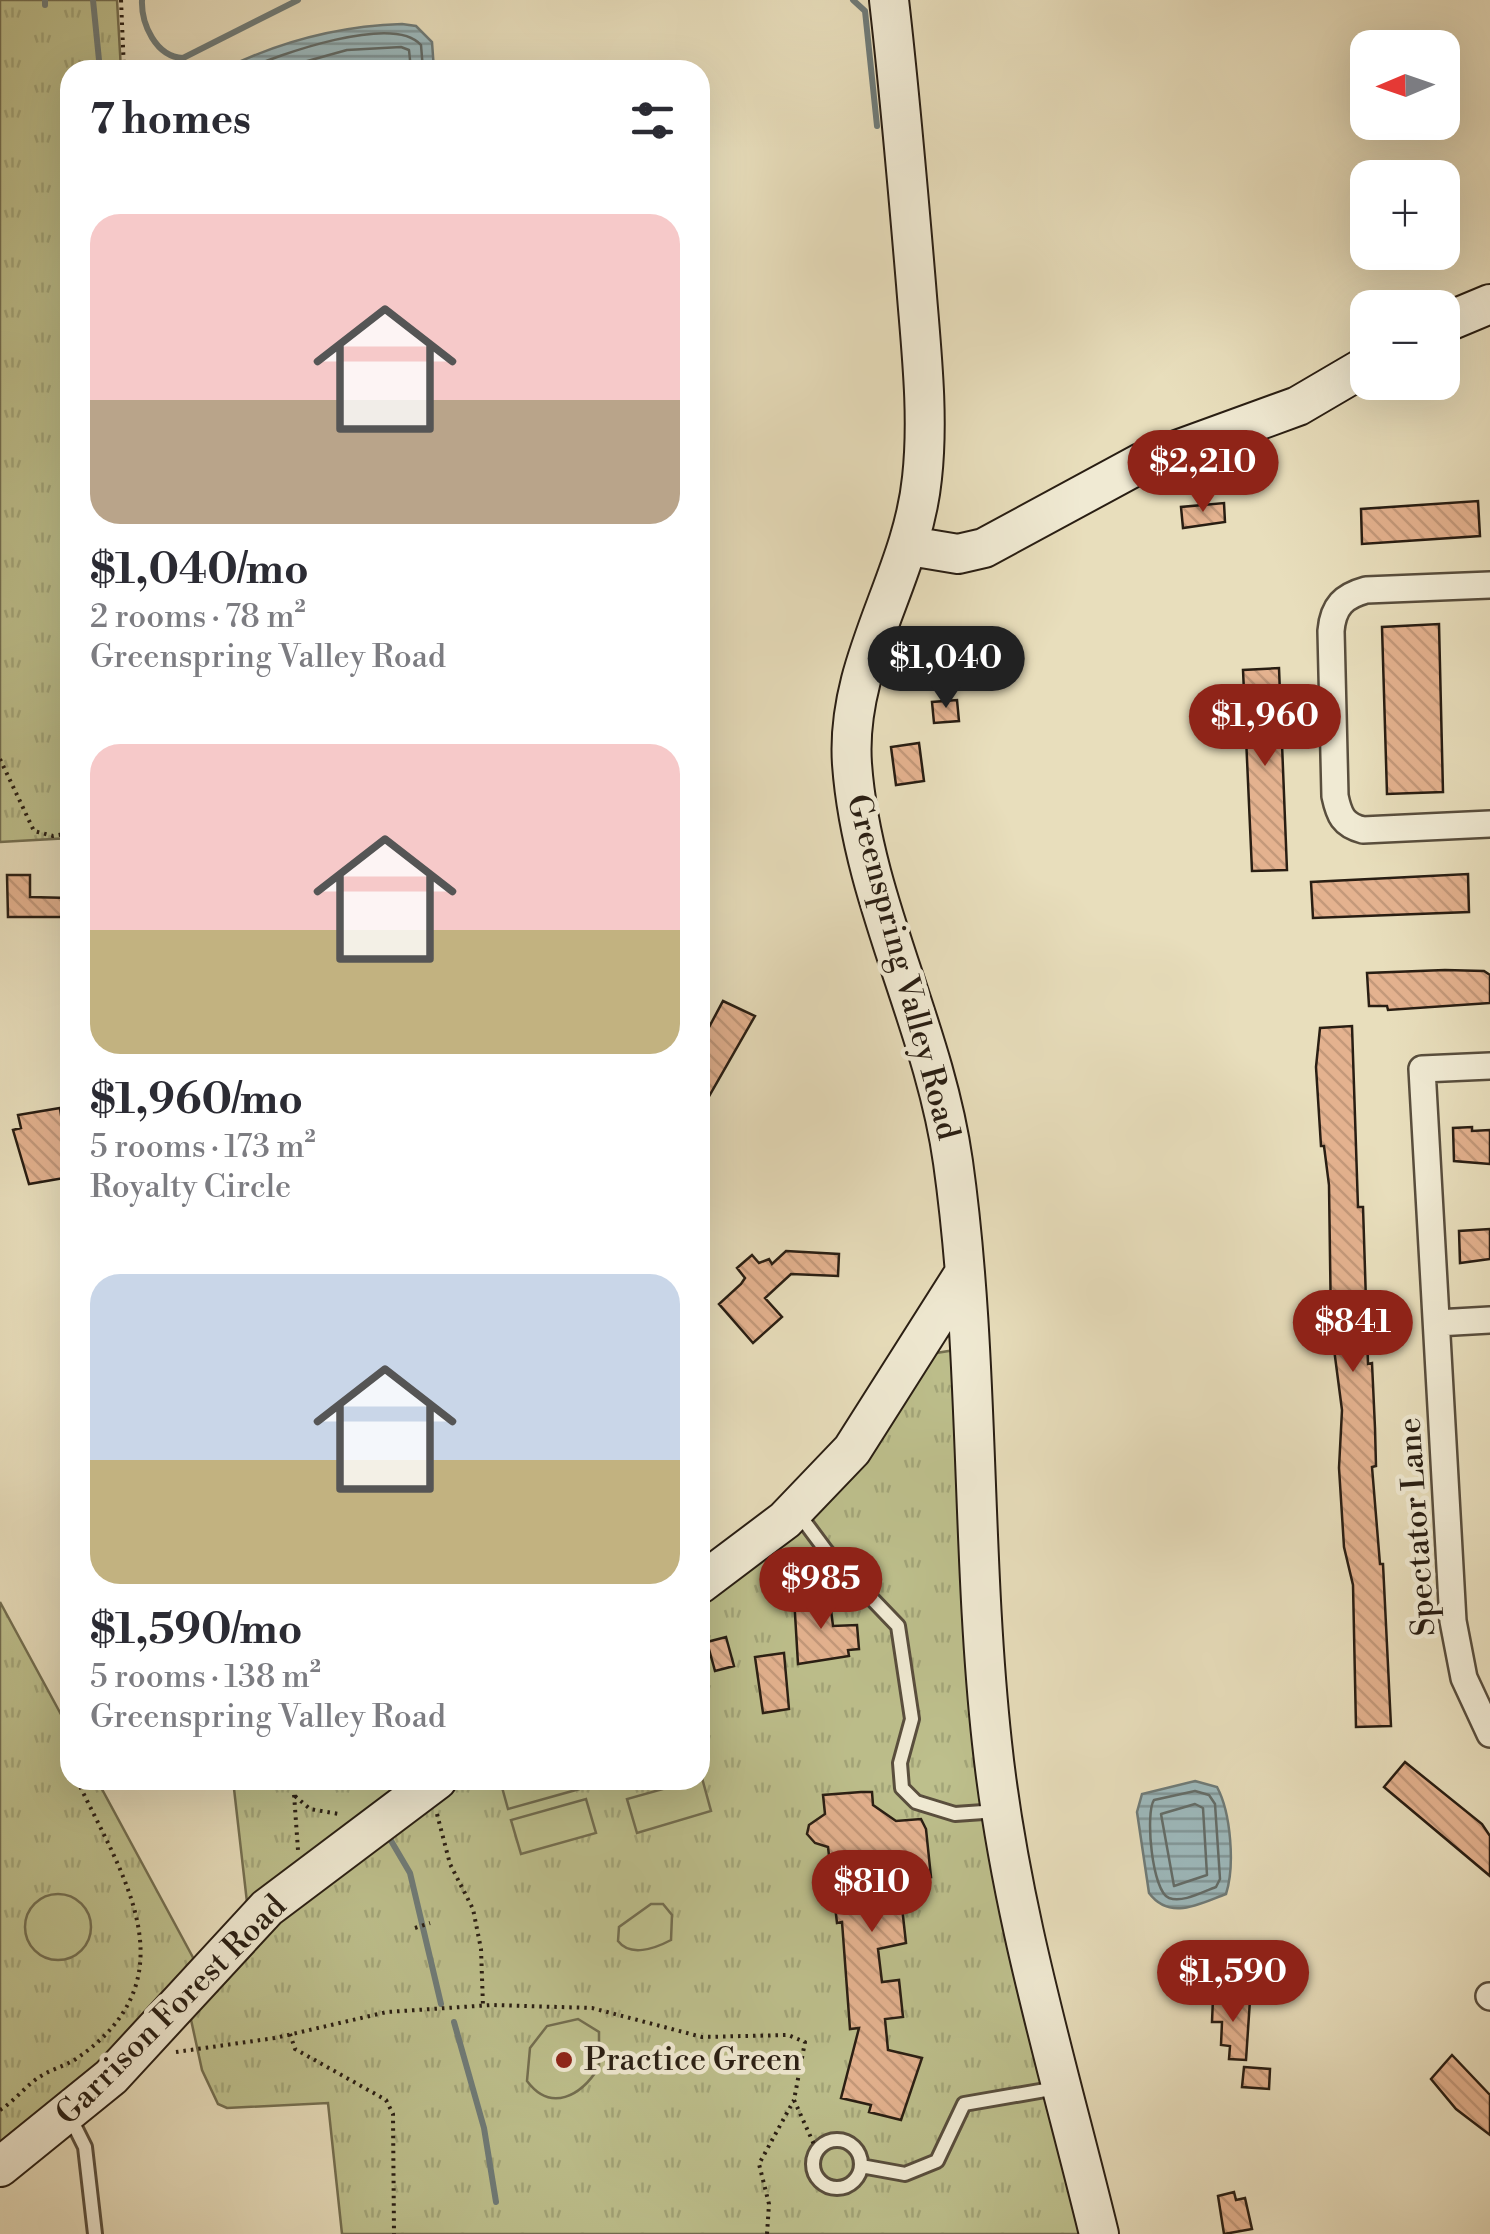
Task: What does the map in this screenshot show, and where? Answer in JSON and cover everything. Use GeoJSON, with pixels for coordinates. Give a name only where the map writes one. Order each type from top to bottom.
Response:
{"type":"FeatureCollection","features":[{"type":"Feature","properties":{"kind":"main road","name":"Greenspring Valley Road"},"geometry":{"type":"LineString","coordinates":[[889,0],[923,392],[923,474],[910,546],[869,646],[857,690],[852,763],[869,862],[940,1089],[953,1162],[982,1612],[1000,1811],[1025,1950],[1099,2234]]}},
{"type":"Feature","properties":{"kind":"main road"},"geometry":{"type":"LineString","coordinates":[[1460,316],[1490,304]]}},
{"type":"Feature","properties":{"kind":"main road"},"geometry":{"type":"LineString","coordinates":[[910,546],[958,554],[984,548],[1140,463],[1298,406],[1350,376]]}},
{"type":"Feature","properties":{"kind":"main road"},"geometry":{"type":"LineString","coordinates":[[710,1576],[796,1509],[852,1450],[963,1275]]}},
{"type":"Feature","properties":{"kind":"main road","name":"Garrison Forest Road"},"geometry":{"type":"LineString","coordinates":[[0,2167],[69,2115],[122,2066],[233,1939],[309,1876],[437,1796]]}},
{"type":"Feature","properties":{"kind":"street"},"geometry":{"type":"LineString","coordinates":[[1490,585],[1366,590],[1348,595],[1337,606],[1330,630],[1334,796],[1340,816],[1351,827],[1363,830],[1490,824]]}},
{"type":"Feature","properties":{"kind":"street","name":"Spectator Lane"},"geometry":{"type":"LineString","coordinates":[[1490,1066],[1422,1069],[1453,1621],[1464,1678],[1490,1734]]}},
{"type":"Feature","properties":{"kind":"street"},"geometry":{"type":"LineString","coordinates":[[1437,1323],[1490,1320]]}},
{"type":"Feature","properties":{"kind":"street"},"geometry":{"type":"LineString","coordinates":[[1464,1678],[1490,1669]]}},
{"type":"Feature","properties":{"kind":"lane"},"geometry":{"type":"LineString","coordinates":[[796,1509],[827,1552],[898,1626],[912,1719],[900,1763],[902,1788],[916,1802],[955,1814],[1000,1811]]}},
{"type":"Feature","properties":{"kind":"lane"},"geometry":{"type":"LineString","coordinates":[[862,2166],[906,2174],[937,2160],[964,2104],[1060,2088]]}},
{"type":"Feature","properties":{"kind":"lane"},"geometry":{"type":"LineString","coordinates":[[69,2115],[85,2147],[95,2234]]}},
{"type":"Feature","properties":{"kind":"lane"},"geometry":{"type":"LineString","coordinates":[[829,2141],[845,2141],[858,2151],[862,2166],[848,2186],[826,2186],[815,2174],[817,2151],[829,2141]]}},
{"type":"Feature","properties":{"kind":"path"},"geometry":{"type":"LineString","coordinates":[[120,0],[123,60]]}},
{"type":"Feature","properties":{"kind":"path"},"geometry":{"type":"LineString","coordinates":[[0,759],[34,831],[60,835]]}},
{"type":"Feature","properties":{"kind":"path"},"geometry":{"type":"LineString","coordinates":[[0,2110],[40,2076],[75,2060],[104,2034],[136,1986],[143,1952],[136,1902],[82,1790]]}},
{"type":"Feature","properties":{"kind":"path"},"geometry":{"type":"LineString","coordinates":[[295,1790],[296,1840],[309,1876]]}},
{"type":"Feature","properties":{"kind":"path"},"geometry":{"type":"LineString","coordinates":[[295,1796],[310,1809],[325,1813],[339,1814],[354,1806]]}},
{"type":"Feature","properties":{"kind":"path"},"geometry":{"type":"LineString","coordinates":[[437,1796],[450,1864],[473,1908],[482,1950],[483,2006]]}},
{"type":"Feature","properties":{"kind":"path"},"geometry":{"type":"LineString","coordinates":[[415,1928],[430,1923]]}},
{"type":"Feature","properties":{"kind":"path"},"geometry":{"type":"LineString","coordinates":[[167,2056],[189,2047],[290,2034],[387,2012],[483,2006],[592,2008],[702,2037],[788,2035],[805,2042],[794,2100],[759,2164],[769,2204],[767,2234]]}},
{"type":"Feature","properties":{"kind":"path"},"geometry":{"type":"LineString","coordinates":[[290,2034],[294,2049],[386,2100],[393,2114],[394,2234]]}},
{"type":"Feature","properties":{"kind":"path"},"geometry":{"type":"LineString","coordinates":[[794,2100],[817,2151]]}},
{"type":"Feature","properties":{"kind":"green space"},"geometry":{"type":"Polygon","coordinates":[[[0,0],[117,0],[120,60],[60,60],[60,839],[0,842],[0,0]]]}},
{"type":"Feature","properties":{"kind":"green space"},"geometry":{"type":"Polygon","coordinates":[[[955,1350],[972,1651],[1088,2234],[342,2234],[328,2103],[227,2108],[218,2104],[202,2070],[183,1983],[115,2058],[0,2154],[0,1602],[60,1713],[60,1790],[102,1790],[196,1963],[248,1911],[234,1790],[710,1790],[710,1586],[930,1354],[955,1350]]]}},
{"type":"Feature","properties":{"kind":"green space"},"geometry":{"type":"Polygon","coordinates":[[[503,1790],[576,1790],[508,1809],[503,1790]]]}},
{"type":"Feature","properties":{"kind":"green space"},"geometry":{"type":"Polygon","coordinates":[[[659,1790],[705,1790],[711,1811],[637,1833],[627,1799],[659,1790]]]}},
{"type":"Feature","properties":{"kind":"green space"},"geometry":{"type":"Polygon","coordinates":[[[586,1799],[596,1833],[521,1854],[511,1820],[586,1799]]]}},
{"type":"Feature","properties":{"kind":"green space"},"geometry":{"type":"Polygon","coordinates":[[[58,1894],[81,1904],[91,1927],[81,1950],[58,1960],[35,1950],[25,1927],[35,1904],[58,1894]]]}},
{"type":"Feature","properties":{"kind":"green space"},"geometry":{"type":"Polygon","coordinates":[[[651,1904],[663,1904],[672,1915],[671,1940],[643,1950],[623,1946],[618,1941],[619,1927],[651,1904]]]}},
{"type":"Feature","properties":{"kind":"green space","name":"Practice Green"},"geometry":{"type":"Polygon","coordinates":[[[578,2019],[599,2032],[599,2067],[575,2093],[556,2098],[546,2096],[527,2081],[530,2048],[547,2026],[578,2019]]]}},
{"type":"Feature","properties":{"kind":"water"},"geometry":{"type":"Polygon","coordinates":[[[416,26],[432,42],[433,60],[245,60],[310,37],[355,28],[416,26]]]}},
{"type":"Feature","properties":{"kind":"water"},"geometry":{"type":"Polygon","coordinates":[[[1195,1781],[1217,1787],[1222,1798],[1230,1840],[1229,1882],[1226,1894],[1175,1908],[1149,1893],[1137,1812],[1142,1794],[1195,1781]]]}},
{"type":"Feature","properties":{"kind":"building"},"geometry":{"type":"Polygon","coordinates":[[[1478,501],[1480,536],[1362,544],[1361,509],[1478,501]]]}},
{"type":"Feature","properties":{"kind":"building"},"geometry":{"type":"Polygon","coordinates":[[[1224,503],[1225,522],[1183,528],[1181,507],[1224,503]]]}},
{"type":"Feature","properties":{"kind":"building"},"geometry":{"type":"Polygon","coordinates":[[[1439,624],[1443,792],[1387,794],[1382,627],[1439,624]]]}},
{"type":"Feature","properties":{"kind":"building"},"geometry":{"type":"Polygon","coordinates":[[[1279,668],[1287,870],[1252,871],[1243,670],[1279,668]]]}},
{"type":"Feature","properties":{"kind":"building"},"geometry":{"type":"Polygon","coordinates":[[[957,700],[959,721],[934,723],[932,702],[957,700]]]}},
{"type":"Feature","properties":{"kind":"building"},"geometry":{"type":"Polygon","coordinates":[[[919,743],[924,781],[896,785],[891,747],[919,743]]]}},
{"type":"Feature","properties":{"kind":"building"},"geometry":{"type":"Polygon","coordinates":[[[1468,874],[1469,912],[1313,918],[1311,882],[1468,874]]]}},
{"type":"Feature","properties":{"kind":"building"},"geometry":{"type":"Polygon","coordinates":[[[7,875],[30,875],[30,897],[60,898],[60,917],[8,917],[7,875]]]}},
{"type":"Feature","properties":{"kind":"building"},"geometry":{"type":"Polygon","coordinates":[[[1484,971],[1490,975],[1490,1003],[1388,1010],[1387,1006],[1369,1006],[1367,973],[1484,971]]]}},
{"type":"Feature","properties":{"kind":"building"},"geometry":{"type":"Polygon","coordinates":[[[723,1001],[755,1016],[710,1095],[710,1025],[723,1001]]]}},
{"type":"Feature","properties":{"kind":"building"},"geometry":{"type":"Polygon","coordinates":[[[1352,1026],[1358,1207],[1363,1207],[1368,1364],[1372,1363],[1375,1428],[1376,1466],[1372,1467],[1383,1564],[1391,1726],[1356,1727],[1353,1585],[1344,1547],[1339,1468],[1342,1410],[1331,1326],[1329,1185],[1321,1146],[1316,1067],[1320,1028],[1352,1026]]]}},
{"type":"Feature","properties":{"kind":"building"},"geometry":{"type":"Polygon","coordinates":[[[60,1108],[60,1179],[29,1184],[13,1130],[21,1128],[18,1115],[60,1108]]]}},
{"type":"Feature","properties":{"kind":"building"},"geometry":{"type":"Polygon","coordinates":[[[1472,1127],[1472,1131],[1490,1130],[1490,1164],[1454,1161],[1453,1128],[1472,1127]]]}},
{"type":"Feature","properties":{"kind":"building"},"geometry":{"type":"Polygon","coordinates":[[[1490,1229],[1490,1259],[1460,1263],[1459,1231],[1490,1229]]]}},
{"type":"Feature","properties":{"kind":"building"},"geometry":{"type":"Polygon","coordinates":[[[786,1251],[839,1254],[838,1276],[791,1274],[765,1298],[782,1317],[753,1343],[719,1304],[741,1284],[745,1278],[737,1268],[752,1255],[759,1263],[769,1259],[772,1264],[786,1251]]]}},
{"type":"Feature","properties":{"kind":"building"},"geometry":{"type":"Polygon","coordinates":[[[821,1593],[824,1611],[831,1610],[833,1626],[857,1625],[859,1649],[848,1650],[849,1656],[798,1664],[794,1597],[821,1593]]]}},
{"type":"Feature","properties":{"kind":"building"},"geometry":{"type":"Polygon","coordinates":[[[726,1637],[734,1666],[715,1671],[710,1641],[726,1637]]]}},
{"type":"Feature","properties":{"kind":"building"},"geometry":{"type":"Polygon","coordinates":[[[784,1653],[789,1709],[763,1713],[755,1657],[784,1653]]]}},
{"type":"Feature","properties":{"kind":"building"},"geometry":{"type":"Polygon","coordinates":[[[1405,1762],[1482,1824],[1490,1836],[1490,1876],[1384,1787],[1405,1762]]]}},
{"type":"Feature","properties":{"kind":"building"},"geometry":{"type":"Polygon","coordinates":[[[872,1792],[873,1805],[896,1821],[921,1819],[926,1829],[931,1877],[899,1880],[906,1943],[878,1949],[882,1982],[899,1980],[903,2017],[885,2019],[888,2050],[922,2058],[901,2120],[869,2112],[871,2105],[841,2098],[859,2028],[850,2029],[842,1922],[837,1923],[828,1847],[815,1843],[807,1834],[809,1825],[825,1814],[823,1795],[872,1792]]]}},
{"type":"Feature","properties":{"kind":"building"},"geometry":{"type":"Polygon","coordinates":[[[1213,1998],[1250,2000],[1246,2060],[1229,2059],[1230,2046],[1221,2045],[1222,2022],[1212,2022],[1213,1998]]]}},
{"type":"Feature","properties":{"kind":"building"},"geometry":{"type":"Polygon","coordinates":[[[1452,2055],[1490,2095],[1490,2135],[1456,2109],[1431,2079],[1452,2055]]]}},
{"type":"Feature","properties":{"kind":"building"},"geometry":{"type":"Polygon","coordinates":[[[1244,2067],[1270,2069],[1269,2089],[1242,2087],[1244,2067]]]}},
{"type":"Feature","properties":{"kind":"building"},"geometry":{"type":"Polygon","coordinates":[[[1234,2192],[1236,2200],[1245,2198],[1252,2229],[1224,2234],[1218,2196],[1234,2192]]]}},
{"type":"Feature","properties":{"kind":"waterway"},"geometry":{"type":"LineString","coordinates":[[45,0],[45,5]]}},
{"type":"Feature","properties":{"kind":"waterway"},"geometry":{"type":"LineString","coordinates":[[93,0],[99,60]]}},
{"type":"Feature","properties":{"kind":"waterway"},"geometry":{"type":"LineString","coordinates":[[142,0],[152,38],[165,52],[183,58],[298,0]]}},
{"type":"Feature","properties":{"kind":"waterway"},"geometry":{"type":"LineString","coordinates":[[853,0],[865,11],[877,126]]}},
{"type":"Feature","properties":{"kind":"waterway"},"geometry":{"type":"LineString","coordinates":[[390,1839],[410,1873],[441,2004]]}},
{"type":"Feature","properties":{"kind":"waterway"},"geometry":{"type":"LineString","coordinates":[[454,2022],[484,2128],[496,2202]]}},
{"type":"Feature","properties":{"kind":"place","name":"Practice Green"},"geometry":{"type":"Point","coordinates":[564,2060]}}]}
